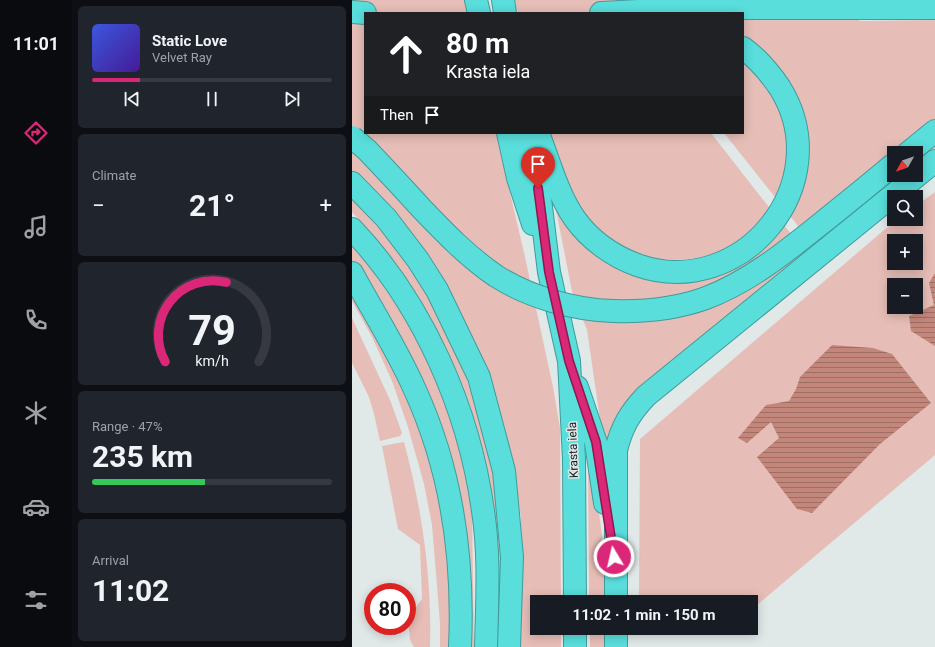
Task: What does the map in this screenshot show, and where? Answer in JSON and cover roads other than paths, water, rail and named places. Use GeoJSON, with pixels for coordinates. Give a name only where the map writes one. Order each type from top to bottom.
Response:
{"type":"FeatureCollection","features":[{"type":"Feature","properties":{"kind":"highway"},"geometry":{"type":"LineString","coordinates":[[476,0],[479,12]]}},
{"type":"Feature","properties":{"kind":"highway"},"geometry":{"type":"LineString","coordinates":[[503,0],[505,12]]}},
{"type":"Feature","properties":{"kind":"highway"},"geometry":{"type":"LineString","coordinates":[[620,12],[696,8],[935,8]]}},
{"type":"Feature","properties":{"kind":"highway"},"geometry":{"type":"LineString","coordinates":[[352,12],[364,14]]}},
{"type":"Feature","properties":{"kind":"highway"},"geometry":{"type":"LineString","coordinates":[[538,134],[561,194],[574,218],[589,235],[608,250],[624,260],[663,272],[698,270],[710,267],[743,251],[761,237],[773,222],[786,200],[793,183],[797,165],[796,132],[792,114],[785,97],[773,78],[760,62],[744,49]]}},
{"type":"Feature","properties":{"kind":"highway"},"geometry":{"type":"LineString","coordinates":[[917,146],[935,131]]}},
{"type":"Feature","properties":{"kind":"highway"},"geometry":{"type":"LineString","coordinates":[[508,134],[518,178],[549,272]]}},
{"type":"Feature","properties":{"kind":"highway","name":"Krasta iela"},"geometry":{"type":"LineString","coordinates":[[528,134],[537,174],[549,272],[569,361],[574,459],[575,595]]}},
{"type":"Feature","properties":{"kind":"highway"},"geometry":{"type":"LineString","coordinates":[[352,137],[367,150],[453,241],[497,276],[550,301],[578,308],[603,311],[655,310],[680,306],[707,297],[738,283],[781,256],[887,170]]}},
{"type":"Feature","properties":{"kind":"highway"},"geometry":{"type":"LineString","coordinates":[[616,595],[616,450],[624,424],[634,408],[646,396],[935,161]]}},
{"type":"Feature","properties":{"kind":"highway"},"geometry":{"type":"LineString","coordinates":[[352,183],[386,218],[403,239],[437,290],[479,377],[504,471],[512,557],[509,647]]}},
{"type":"Feature","properties":{"kind":"highway"},"geometry":{"type":"LineString","coordinates":[[352,229],[381,263],[408,303],[438,357],[461,415],[475,467],[483,511],[487,556],[486,647]]}},
{"type":"Feature","properties":{"kind":"highway"},"geometry":{"type":"LineString","coordinates":[[352,273],[416,390],[437,448],[450,500],[460,569],[460,647]]}},
{"type":"Feature","properties":{"kind":"highway"},"geometry":{"type":"LineString","coordinates":[[569,361],[596,442],[616,571]]}},
{"type":"Feature","properties":{"kind":"highway"},"geometry":{"type":"LineString","coordinates":[[575,635],[575,647]]}},
{"type":"Feature","properties":{"kind":"highway"},"geometry":{"type":"LineString","coordinates":[[616,635],[616,647]]}}]}
